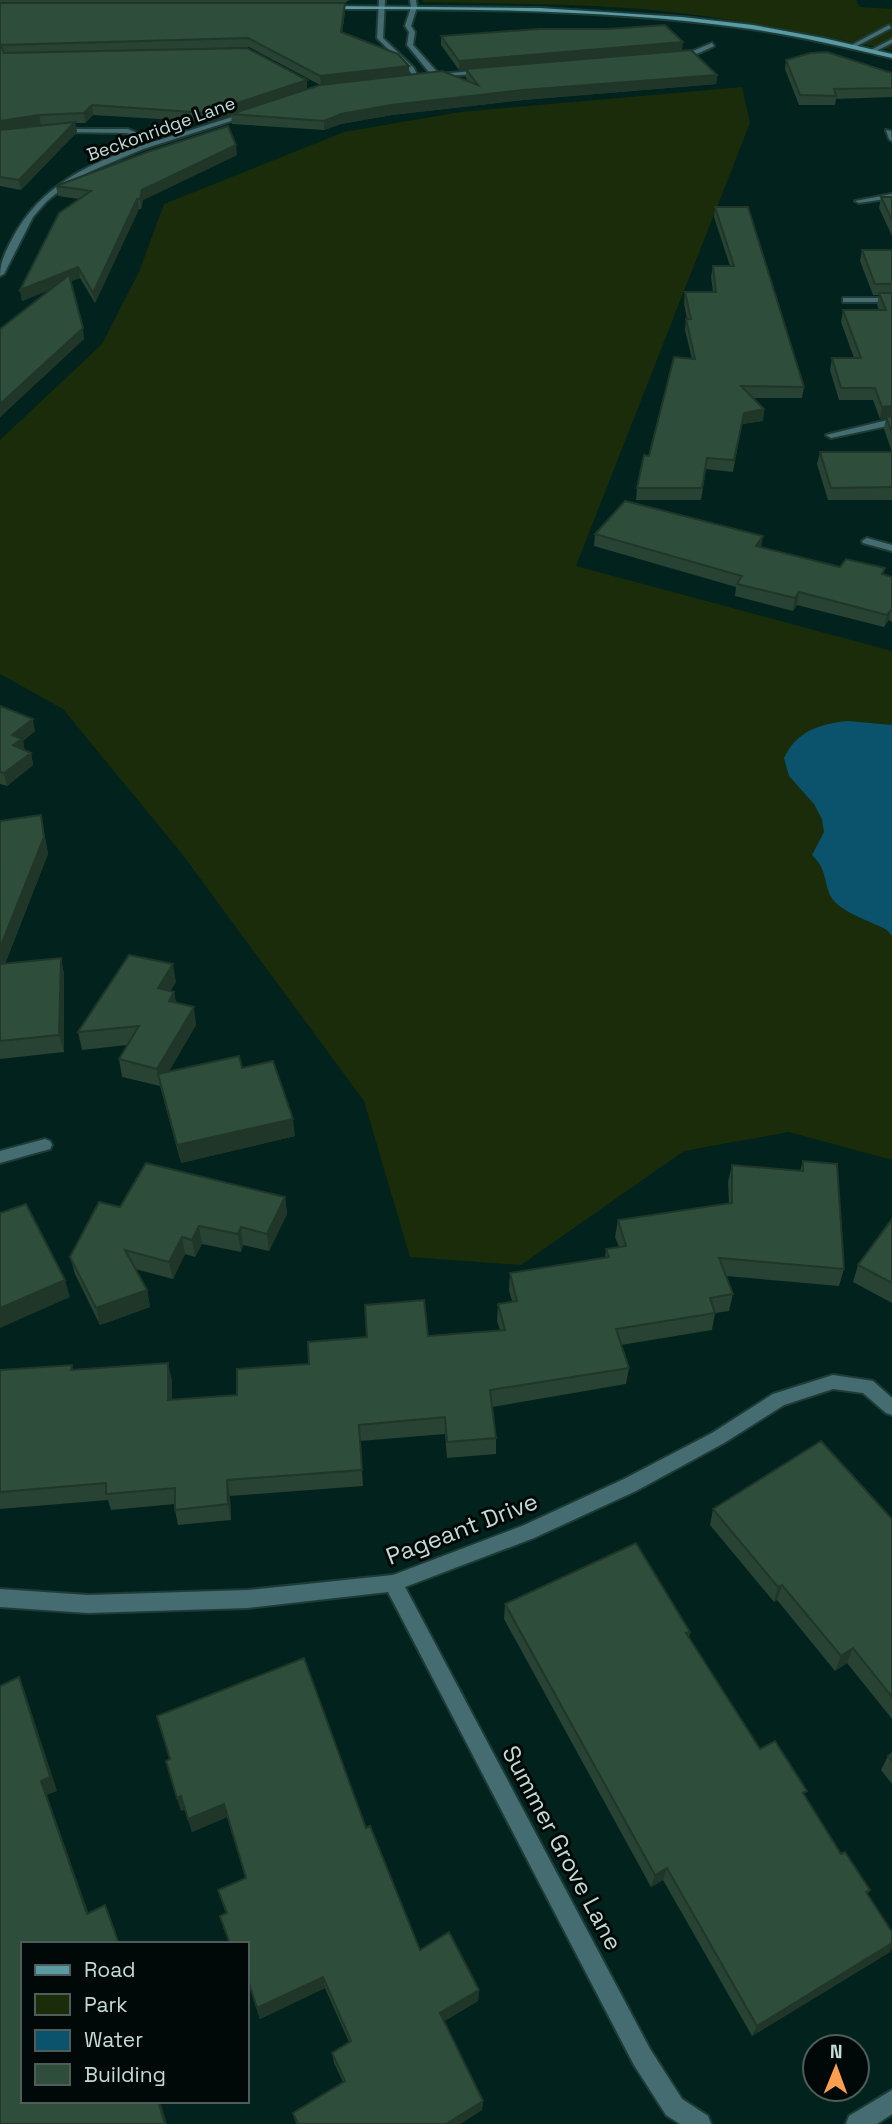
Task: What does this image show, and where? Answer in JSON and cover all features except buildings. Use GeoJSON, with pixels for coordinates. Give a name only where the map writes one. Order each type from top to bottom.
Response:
{"type":"FeatureCollection","features":[{"type":"Feature","properties":{"kind":"street"},"geometry":{"type":"LineString","coordinates":[[382,4],[380,38],[412,69],[417,78]]}},
{"type":"Feature","properties":{"kind":"street"},"geometry":{"type":"LineString","coordinates":[[413,4],[410,28],[412,48],[437,76]]}},
{"type":"Feature","properties":{"kind":"street"},"geometry":{"type":"LineString","coordinates":[[324,7],[413,4],[628,13],[712,22],[853,46],[892,57]]}},
{"type":"Feature","properties":{"kind":"street"},"geometry":{"type":"LineString","coordinates":[[853,46],[891,28],[886,21],[892,19]]}},
{"type":"Feature","properties":{"kind":"street"},"geometry":{"type":"LineString","coordinates":[[381,28],[390,28]]}},
{"type":"Feature","properties":{"kind":"street"},"geometry":{"type":"LineString","coordinates":[[400,28],[410,28]]}},
{"type":"Feature","properties":{"kind":"street"},"geometry":{"type":"LineString","coordinates":[[385,42],[411,41]]}},
{"type":"Feature","properties":{"kind":"street"},"geometry":{"type":"LineString","coordinates":[[872,51],[892,41]]}},
{"type":"Feature","properties":{"kind":"street"},"geometry":{"type":"LineString","coordinates":[[663,57],[690,55],[712,46]]}},
{"type":"Feature","properties":{"kind":"street"},"geometry":{"type":"LineString","coordinates":[[405,79],[490,71]]}},
{"type":"Feature","properties":{"kind":"street","name":"Beckonridge Lane"},"geometry":{"type":"LineString","coordinates":[[0,274],[13,239],[41,202],[69,180],[121,156],[257,111]]}},
{"type":"Feature","properties":{"kind":"street"},"geometry":{"type":"LineString","coordinates":[[43,131],[128,131],[158,144]]}},
{"type":"Feature","properties":{"kind":"street"},"geometry":{"type":"LineString","coordinates":[[888,131],[892,139]]}},
{"type":"Feature","properties":{"kind":"street"},"geometry":{"type":"LineString","coordinates":[[859,201],[892,195]]}},
{"type":"Feature","properties":{"kind":"street"},"geometry":{"type":"LineString","coordinates":[[846,300],[892,300]]}},
{"type":"Feature","properties":{"kind":"street"},"geometry":{"type":"LineString","coordinates":[[831,435],[892,422]]}},
{"type":"Feature","properties":{"kind":"street"},"geometry":{"type":"LineString","coordinates":[[867,541],[892,548]]}},
{"type":"Feature","properties":{"kind":"street"},"geometry":{"type":"LineString","coordinates":[[0,1157],[45,1145]]}},
{"type":"Feature","properties":{"kind":"street","name":"Pageant Drive"},"geometry":{"type":"LineString","coordinates":[[0,1598],[88,1604],[235,1599],[393,1583],[528,1532],[630,1485],[718,1438],[779,1399],[834,1382],[867,1386],[892,1408]]}},
{"type":"Feature","properties":{"kind":"street","name":"Summer Grove Lane"},"geometry":{"type":"LineString","coordinates":[[393,1583],[642,2057],[674,2107],[700,2124]]}},
{"type":"Feature","properties":{"kind":"street"},"geometry":{"type":"LineString","coordinates":[[857,2124],[892,2101]]}},
{"type":"Feature","properties":{"kind":"green space"},"geometry":{"type":"Polygon","coordinates":[[[422,0],[856,0],[860,7],[892,9],[892,50],[765,26],[655,10],[422,0]]]}},
{"type":"Feature","properties":{"kind":"green space"},"geometry":{"type":"Polygon","coordinates":[[[742,87],[750,123],[576,566],[892,651],[892,1160],[789,1132],[684,1151],[521,1265],[410,1257],[364,1101],[182,854],[63,709],[0,674],[0,440],[102,344],[139,272],[164,204],[344,132],[460,112],[742,87]]]}},
{"type":"Feature","properties":{"kind":"water"},"geometry":{"type":"Polygon","coordinates":[[[848,721],[892,725],[892,936],[887,930],[840,906],[830,895],[822,870],[812,855],[824,832],[822,819],[814,804],[789,776],[784,758],[795,741],[810,730],[848,721]]]}}]}
